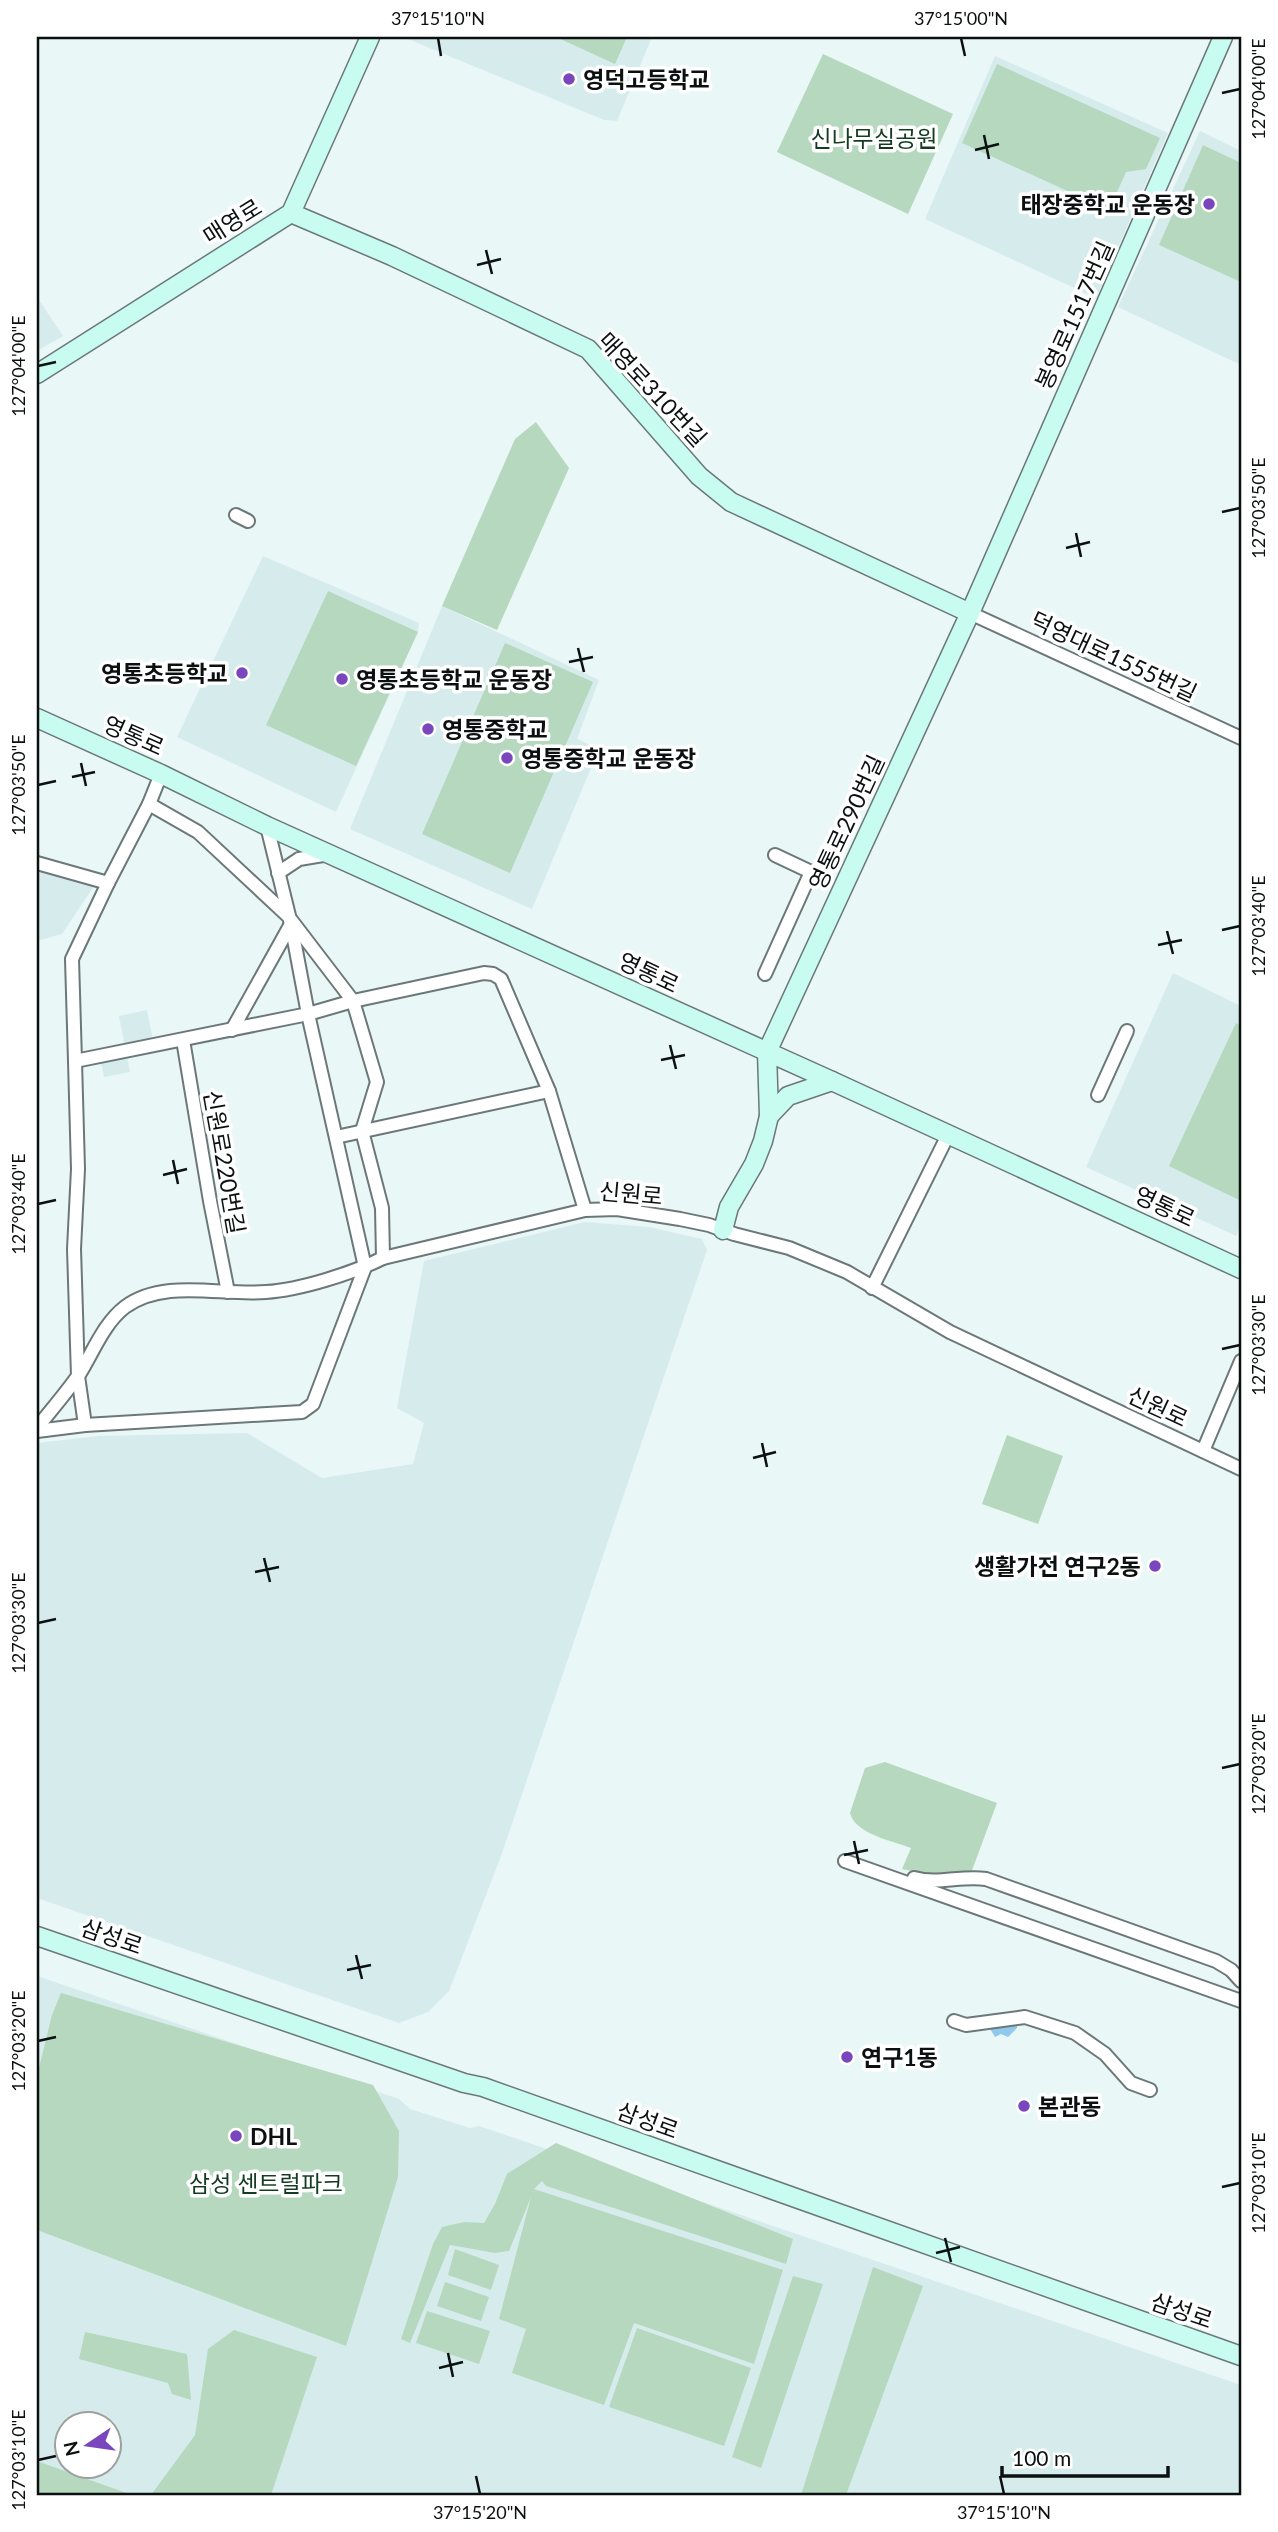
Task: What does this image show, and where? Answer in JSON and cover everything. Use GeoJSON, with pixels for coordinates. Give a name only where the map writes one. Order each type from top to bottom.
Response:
{"type":"FeatureCollection","features":[{"type":"Feature","properties":{"kind":"street","name":"매영로"},"geometry":{"type":"LineString","coordinates":[[37,374],[290,213],[370,37]]}},
{"type":"Feature","properties":{"kind":"street","name":"봉영로1517번길"},"geometry":{"type":"LineString","coordinates":[[970,613],[1223,37]]}},
{"type":"Feature","properties":{"kind":"street","name":"매영로310번길"},"geometry":{"type":"LineString","coordinates":[[290,213],[392,256],[588,349],[699,476],[731,502],[970,613]]}},
{"type":"Feature","properties":{"kind":"street"},"geometry":{"type":"LineString","coordinates":[[236,515],[248,521]]}},
{"type":"Feature","properties":{"kind":"street","name":"덕영대로1555번길"},"geometry":{"type":"LineString","coordinates":[[970,613],[1241,738]]}},
{"type":"Feature","properties":{"kind":"street","name":"영통로290번길"},"geometry":{"type":"LineString","coordinates":[[767,1052],[970,613]]}},
{"type":"Feature","properties":{"kind":"street","name":"영통로"},"geometry":{"type":"LineString","coordinates":[[37,718],[267,826],[1241,1269]]}},
{"type":"Feature","properties":{"kind":"street"},"geometry":{"type":"LineString","coordinates":[[85,1424],[78,1376],[74,1249],[78,1169],[72,959],[149,804],[161,774]]}},
{"type":"Feature","properties":{"kind":"street"},"geometry":{"type":"LineString","coordinates":[[149,804],[198,832],[290,920],[353,1000],[377,1082],[362,1131],[383,1208],[383,1258]]}},
{"type":"Feature","properties":{"kind":"street"},"geometry":{"type":"LineString","coordinates":[[37,1429],[302,1412],[313,1404],[365,1267],[267,826]]}},
{"type":"Feature","properties":{"kind":"street"},"geometry":{"type":"LineString","coordinates":[[278,873],[299,859],[331,853]]}},
{"type":"Feature","properties":{"kind":"street"},"geometry":{"type":"LineString","coordinates":[[765,974],[811,872],[775,855]]}},
{"type":"Feature","properties":{"kind":"street"},"geometry":{"type":"LineString","coordinates":[[37,863],[108,883]]}},
{"type":"Feature","properties":{"kind":"street"},"geometry":{"type":"LineString","coordinates":[[233,1030],[290,920]]}},
{"type":"Feature","properties":{"kind":"street"},"geometry":{"type":"LineString","coordinates":[[75,1061],[308,1014],[353,1000],[484,973],[493,974],[501,979],[549,1091],[585,1210]]}},
{"type":"Feature","properties":{"kind":"street"},"geometry":{"type":"LineString","coordinates":[[1098,1095],[1127,1031]]}},
{"type":"Feature","properties":{"kind":"street","name":"신원로220번길"},"geometry":{"type":"LineString","coordinates":[[183,1040],[228,1292]]}},
{"type":"Feature","properties":{"kind":"street"},"geometry":{"type":"LineString","coordinates":[[723,1230],[729,1207],[759,1152],[769,1116],[767,1052]]}},
{"type":"Feature","properties":{"kind":"street"},"geometry":{"type":"LineString","coordinates":[[769,1116],[788,1096],[832,1081]]}},
{"type":"Feature","properties":{"kind":"street"},"geometry":{"type":"LineString","coordinates":[[336,1137],[549,1091]]}},
{"type":"Feature","properties":{"kind":"street"},"geometry":{"type":"LineString","coordinates":[[872,1288],[948,1135]]}},
{"type":"Feature","properties":{"kind":"street","name":"신원로"},"geometry":{"type":"LineString","coordinates":[[37,1429],[78,1376],[114,1318],[133,1301],[156,1293],[178,1291],[248,1293],[284,1290],[365,1267],[383,1258],[585,1210],[617,1209],[709,1225],[789,1248],[847,1272],[950,1332],[1241,1469]]}},
{"type":"Feature","properties":{"kind":"street"},"geometry":{"type":"LineString","coordinates":[[1203,1451],[1241,1361]]}},
{"type":"Feature","properties":{"kind":"street"},"geometry":{"type":"LineString","coordinates":[[1241,1981],[1231,1970],[1216,1961],[986,1879],[926,1881],[846,1858],[1241,2001]]}},
{"type":"Feature","properties":{"kind":"street","name":"삼성로"},"geometry":{"type":"LineString","coordinates":[[37,1936],[453,2080],[496,2092],[1241,2356]]}},
{"type":"Feature","properties":{"kind":"street"},"geometry":{"type":"LineString","coordinates":[[954,2021],[966,2025],[1024,2017],[1075,2033],[1105,2053],[1131,2082],[1150,2090]]}},
{"type":"Feature","properties":{"kind":"shaded area","name":"영덕고등학교"},"geometry":{"type":"Polygon","coordinates":[[[403,37],[652,37],[617,121],[604,120],[403,37]]]}},
{"type":"Feature","properties":{"kind":"shaded area"},"geometry":{"type":"Polygon","coordinates":[[[995,56],[1168,133],[1096,298],[925,219],[995,56]]]}},
{"type":"Feature","properties":{"kind":"shaded area"},"geometry":{"type":"Polygon","coordinates":[[[1200,131],[1241,151],[1241,365],[1118,307],[1200,131]]]}},
{"type":"Feature","properties":{"kind":"shaded area"},"geometry":{"type":"Polygon","coordinates":[[[37,297],[63,336],[37,351],[37,297]]]}},
{"type":"Feature","properties":{"kind":"shaded area"},"geometry":{"type":"Polygon","coordinates":[[[263,556],[419,623],[418,632],[336,812],[177,737],[263,556]]]}},
{"type":"Feature","properties":{"kind":"shaded area"},"geometry":{"type":"Polygon","coordinates":[[[442,606],[599,680],[577,739],[599,749],[532,909],[350,829],[442,606]]]}},
{"type":"Feature","properties":{"kind":"shaded area"},"geometry":{"type":"Polygon","coordinates":[[[37,868],[94,886],[62,934],[37,941],[37,868]]]}},
{"type":"Feature","properties":{"kind":"shaded area"},"geometry":{"type":"Polygon","coordinates":[[[1173,973],[1241,1006],[1241,1225],[1236,1236],[1086,1167],[1173,973]]]}},
{"type":"Feature","properties":{"kind":"shaded area"},"geometry":{"type":"Polygon","coordinates":[[[147,1010],[153,1041],[125,1047],[119,1016],[147,1010]]]}},
{"type":"Feature","properties":{"kind":"shaded area"},"geometry":{"type":"Polygon","coordinates":[[[126,1051],[130,1072],[104,1077],[100,1056],[126,1051]]]}},
{"type":"Feature","properties":{"kind":"shaded area"},"geometry":{"type":"Polygon","coordinates":[[[585,1222],[649,1227],[702,1239],[707,1250],[501,1856],[449,1991],[428,2012],[399,2023],[37,1898],[37,1443],[98,1436],[247,1433],[322,1478],[413,1464],[424,1423],[397,1408],[424,1261],[585,1222]]]}},
{"type":"Feature","properties":{"kind":"shaded area"},"geometry":{"type":"Polygon","coordinates":[[[37,1976],[399,2099],[410,2109],[470,2128],[479,2126],[1241,2385],[1241,2495],[37,2495],[37,1976]]]}},
{"type":"Feature","properties":{"kind":"green space"},"geometry":{"type":"Polygon","coordinates":[[[556,37],[627,37],[615,64],[556,37]]]}},
{"type":"Feature","properties":{"kind":"green space","name":"신나무실공원"},"geometry":{"type":"Polygon","coordinates":[[[823,54],[953,114],[908,214],[777,152],[823,54]]]}},
{"type":"Feature","properties":{"kind":"green space"},"geometry":{"type":"Polygon","coordinates":[[[997,64],[1160,138],[1146,169],[1126,172],[1109,210],[962,143],[997,64]]]}},
{"type":"Feature","properties":{"kind":"green space","name":"태장중학교 운동장"},"geometry":{"type":"Polygon","coordinates":[[[1203,145],[1241,163],[1241,282],[1159,245],[1203,145]]]}},
{"type":"Feature","properties":{"kind":"green space"},"geometry":{"type":"Polygon","coordinates":[[[536,422],[569,468],[497,630],[442,606],[515,439],[536,422]]]}},
{"type":"Feature","properties":{"kind":"green space","name":"영통초등학교 운동장"},"geometry":{"type":"Polygon","coordinates":[[[328,591],[418,632],[356,766],[266,725],[328,591]]]}},
{"type":"Feature","properties":{"kind":"green space","name":"영통중학교 운동장"},"geometry":{"type":"Polygon","coordinates":[[[505,643],[593,682],[510,873],[422,834],[505,643]]]}},
{"type":"Feature","properties":{"kind":"green space"},"geometry":{"type":"Polygon","coordinates":[[[1236,1023],[1241,1026],[1241,1201],[1169,1166],[1236,1023]]]}},
{"type":"Feature","properties":{"kind":"green space"},"geometry":{"type":"Polygon","coordinates":[[[1007,1435],[1063,1456],[1038,1524],[982,1504],[1007,1435]]]}},
{"type":"Feature","properties":{"kind":"green space"},"geometry":{"type":"Polygon","coordinates":[[[885,1762],[997,1803],[971,1873],[939,1877],[902,1869],[911,1848],[876,1836],[853,1820],[850,1813],[865,1768],[885,1762]]]}},
{"type":"Feature","properties":{"kind":"green space","name":"삼성 센트럴파크"},"geometry":{"type":"Polygon","coordinates":[[[61,1993],[373,2085],[399,2131],[398,2177],[346,2346],[37,2230],[37,2076],[52,2015],[61,1993]]]}},
{"type":"Feature","properties":{"kind":"green space"},"geometry":{"type":"Polygon","coordinates":[[[556,2143],[793,2239],[786,2264],[546,2186],[542,2181],[534,2189],[783,2270],[754,2364],[634,2323],[604,2405],[512,2373],[526,2329],[499,2319],[531,2197],[509,2251],[495,2253],[450,2245],[410,2343],[401,2339],[433,2244],[442,2227],[464,2222],[484,2223],[507,2174],[556,2143]]]}},
{"type":"Feature","properties":{"kind":"green space"},"geometry":{"type":"Polygon","coordinates":[[[455,2249],[499,2265],[491,2290],[448,2275],[455,2249]]]}},
{"type":"Feature","properties":{"kind":"green space"},"geometry":{"type":"Polygon","coordinates":[[[873,2267],[923,2286],[846,2495],[801,2495],[873,2267]]]}},
{"type":"Feature","properties":{"kind":"green space"},"geometry":{"type":"Polygon","coordinates":[[[793,2276],[823,2284],[761,2468],[732,2457],[793,2276]]]}},
{"type":"Feature","properties":{"kind":"green space"},"geometry":{"type":"Polygon","coordinates":[[[445,2282],[489,2297],[481,2321],[437,2306],[445,2282]]]}},
{"type":"Feature","properties":{"kind":"green space"},"geometry":{"type":"Polygon","coordinates":[[[427,2311],[490,2331],[479,2364],[416,2343],[427,2311]]]}},
{"type":"Feature","properties":{"kind":"green space"},"geometry":{"type":"Polygon","coordinates":[[[637,2328],[751,2368],[724,2446],[609,2407],[637,2328]]]}},
{"type":"Feature","properties":{"kind":"green space"},"geometry":{"type":"Polygon","coordinates":[[[234,2330],[317,2357],[271,2495],[151,2495],[195,2435],[208,2349],[234,2330]]]}},
{"type":"Feature","properties":{"kind":"green space"},"geometry":{"type":"Polygon","coordinates":[[[85,2332],[187,2354],[191,2400],[172,2394],[168,2383],[79,2359],[85,2332]]]}},
{"type":"Feature","properties":{"kind":"green space"},"geometry":{"type":"Polygon","coordinates":[[[37,2461],[52,2466],[52,2480],[90,2480],[132,2495],[37,2495],[37,2461]]]}},
{"type":"Feature","properties":{"kind":"water"},"geometry":{"type":"Polygon","coordinates":[[[1017,2023],[1017,2028],[1008,2037],[1001,2034],[995,2037],[989,2027],[1017,2023]]]}},
{"type":"Feature","properties":{"kind":"place","name":"영덕고등학교"},"geometry":{"type":"Point","coordinates":[569,79]}},
{"type":"Feature","properties":{"kind":"place","name":"태장중학교 운동장"},"geometry":{"type":"Point","coordinates":[1209,204]}},
{"type":"Feature","properties":{"kind":"place","name":"영통초등학교"},"geometry":{"type":"Point","coordinates":[242,673]}},
{"type":"Feature","properties":{"kind":"place","name":"영통초등학교 운동장"},"geometry":{"type":"Point","coordinates":[342,679]}},
{"type":"Feature","properties":{"kind":"place","name":"영통중학교"},"geometry":{"type":"Point","coordinates":[428,729]}},
{"type":"Feature","properties":{"kind":"place","name":"영통중학교 운동장"},"geometry":{"type":"Point","coordinates":[507,758]}},
{"type":"Feature","properties":{"kind":"place","name":"생활가전 연구2동"},"geometry":{"type":"Point","coordinates":[1155,1566]}},
{"type":"Feature","properties":{"kind":"place","name":"연구1동"},"geometry":{"type":"Point","coordinates":[847,2057]}},
{"type":"Feature","properties":{"kind":"place","name":"본관동"},"geometry":{"type":"Point","coordinates":[1024,2106]}},
{"type":"Feature","properties":{"kind":"place","name":"DHL"},"geometry":{"type":"Point","coordinates":[236,2136]}}]}
